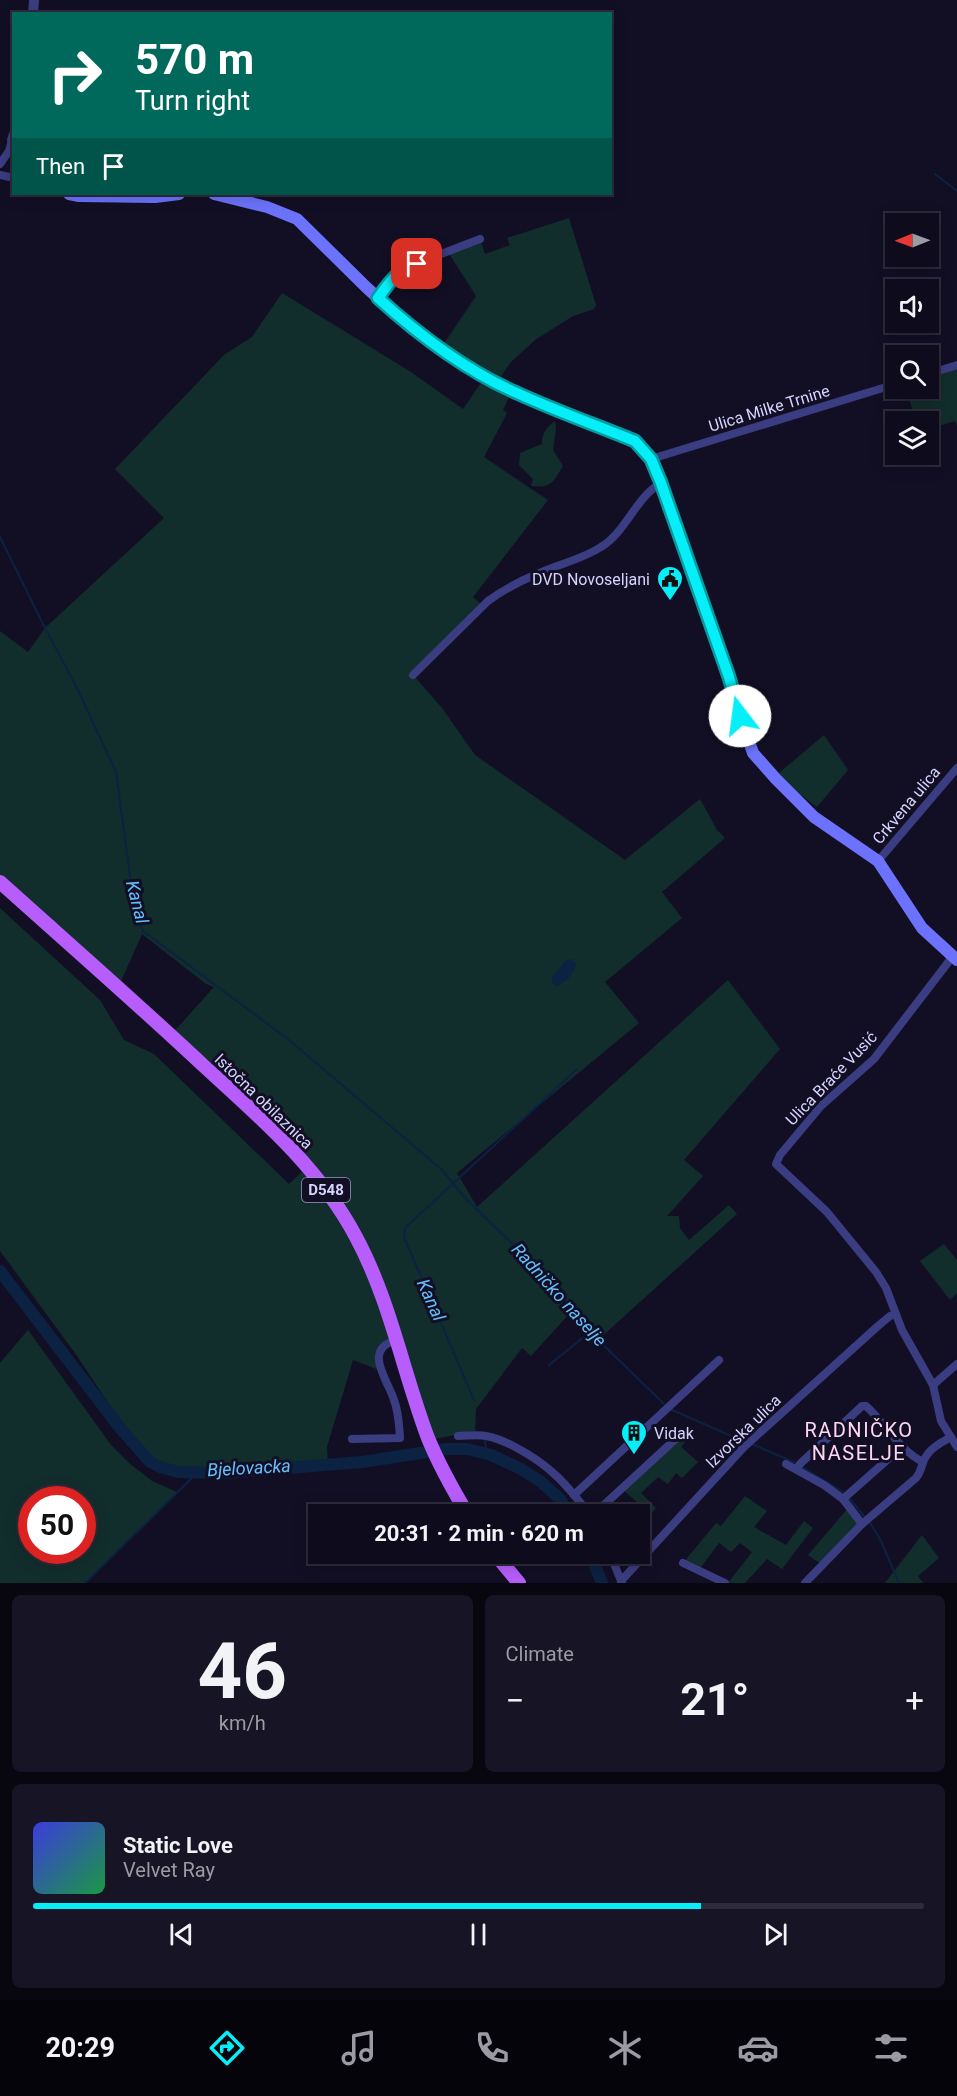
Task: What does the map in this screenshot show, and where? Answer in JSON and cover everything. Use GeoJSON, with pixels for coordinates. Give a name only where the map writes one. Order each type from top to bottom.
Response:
{"type":"FeatureCollection","features":[{"type":"Feature","properties":{"kind":"main road"},"geometry":{"type":"LineString","coordinates":[[74,195],[155,197],[171,195]]}},
{"type":"Feature","properties":{"kind":"main road"},"geometry":{"type":"LineString","coordinates":[[218,195],[267,207],[297,219],[411,328],[473,370],[516,393],[635,441],[651,459],[661,483],[753,753],[814,817],[878,861],[922,928],[955,958]]}},
{"type":"Feature","properties":{"kind":"main road","name":"Istočna obilaznica"},"geometry":{"type":"LineString","coordinates":[[0,882],[280,1136],[332,1198],[356,1236],[374,1273],[429,1440],[461,1504]]}},
{"type":"Feature","properties":{"kind":"main road"},"geometry":{"type":"LineString","coordinates":[[503,1564],[519,1583]]}},
{"type":"Feature","properties":{"kind":"street"},"geometry":{"type":"LineString","coordinates":[[0,164],[9,152],[12,142]]}},
{"type":"Feature","properties":{"kind":"street"},"geometry":{"type":"LineString","coordinates":[[378,298],[402,269],[480,239]]}},
{"type":"Feature","properties":{"kind":"street"},"geometry":{"type":"LineString","coordinates":[[939,371],[957,365]]}},
{"type":"Feature","properties":{"kind":"street","name":"Ulica Milke Trnine"},"geometry":{"type":"LineString","coordinates":[[651,459],[885,387]]}},
{"type":"Feature","properties":{"kind":"street"},"geometry":{"type":"LineString","coordinates":[[413,675],[488,601],[502,591],[537,573],[585,556],[603,546],[629,520],[652,489],[661,483]]}},
{"type":"Feature","properties":{"kind":"street","name":"Crkvena ulica"},"geometry":{"type":"LineString","coordinates":[[878,861],[957,768]]}},
{"type":"Feature","properties":{"kind":"street","name":"Ulica Braće Vusić"},"geometry":{"type":"LineString","coordinates":[[896,1314],[886,1288],[876,1272],[826,1212],[776,1164],[780,1155],[821,1106],[874,1059],[955,958]]}},
{"type":"Feature","properties":{"kind":"street"},"geometry":{"type":"LineString","coordinates":[[896,1314],[902,1330],[933,1384],[937,1409],[957,1447]]}},
{"type":"Feature","properties":{"kind":"street","name":"Izvorska ulica"},"geometry":{"type":"LineString","coordinates":[[621,1582],[744,1447],[878,1326],[896,1314]]}},
{"type":"Feature","properties":{"kind":"street"},"geometry":{"type":"LineString","coordinates":[[352,1439],[400,1438],[396,1404],[378,1364],[378,1356],[382,1348],[396,1340]]}},
{"type":"Feature","properties":{"kind":"street"},"geometry":{"type":"LineString","coordinates":[[574,1495],[719,1360]]}},
{"type":"Feature","properties":{"kind":"street"},"geometry":{"type":"LineString","coordinates":[[933,1384],[957,1364]]}},
{"type":"Feature","properties":{"kind":"street"},"geometry":{"type":"LineString","coordinates":[[796,1469],[862,1406],[866,1406],[916,1459],[923,1462]]}},
{"type":"Feature","properties":{"kind":"street"},"geometry":{"type":"LineString","coordinates":[[603,1504],[681,1434]]}},
{"type":"Feature","properties":{"kind":"street"},"geometry":{"type":"LineString","coordinates":[[458,1436],[485,1436],[514,1447],[550,1468],[582,1504]]}},
{"type":"Feature","properties":{"kind":"street"},"geometry":{"type":"LineString","coordinates":[[805,1583],[862,1524],[916,1478],[922,1471],[923,1462],[937,1445],[951,1437]]}},
{"type":"Feature","properties":{"kind":"street"},"geometry":{"type":"LineString","coordinates":[[843,1499],[903,1446]]}},
{"type":"Feature","properties":{"kind":"street"},"geometry":{"type":"LineString","coordinates":[[786,1464],[843,1499],[862,1524]]}},
{"type":"Feature","properties":{"kind":"street"},"geometry":{"type":"LineString","coordinates":[[683,1563],[725,1583]]}},
{"type":"Feature","properties":{"kind":"street"},"geometry":{"type":"LineString","coordinates":[[614,1564],[621,1582]]}},
{"type":"Feature","properties":{"kind":"green space"},"geometry":{"type":"Polygon","coordinates":[[[569,218],[596,305],[594,309],[573,316],[535,340],[511,362],[496,383],[441,348],[476,296],[448,252],[480,239],[485,254],[510,245],[507,238],[569,218]]]}},
{"type":"Feature","properties":{"kind":"green space"},"geometry":{"type":"Polygon","coordinates":[[[282,293],[411,372],[463,409],[483,380],[510,395],[503,410],[507,413],[484,457],[548,500],[473,597],[483,606],[413,675],[442,708],[475,755],[625,860],[700,799],[717,830],[725,838],[662,892],[682,918],[605,982],[639,1023],[457,1173],[477,1207],[728,980],[780,1049],[684,1160],[703,1176],[667,1216],[679,1216],[680,1228],[689,1240],[729,1205],[737,1214],[598,1340],[571,1312],[531,1356],[522,1348],[476,1409],[475,1431],[429,1440],[396,1338],[382,1345],[379,1370],[353,1360],[327,1447],[328,1465],[242,1473],[195,1473],[159,1467],[141,1452],[75,1353],[0,1251],[0,908],[100,1000],[124,1040],[154,1054],[289,1184],[306,1168],[171,1035],[214,987],[206,984],[142,934],[118,988],[0,882],[0,631],[28,652],[45,628],[164,518],[115,469],[224,355],[252,337],[282,293]]]}},
{"type":"Feature","properties":{"kind":"green space"},"geometry":{"type":"Polygon","coordinates":[[[957,365],[957,426],[955,421],[939,426],[939,411],[913,411],[909,399],[939,399],[939,371],[957,365]]]}},
{"type":"Feature","properties":{"kind":"green space"},"geometry":{"type":"Polygon","coordinates":[[[555,421],[553,450],[563,466],[551,483],[531,486],[533,479],[519,465],[520,453],[542,444],[545,431],[555,421]]]}},
{"type":"Feature","properties":{"kind":"green space"},"geometry":{"type":"Polygon","coordinates":[[[824,735],[848,770],[817,807],[785,783],[778,774],[824,735]]]}},
{"type":"Feature","properties":{"kind":"green space"},"geometry":{"type":"Polygon","coordinates":[[[944,1244],[957,1260],[957,1293],[950,1300],[920,1261],[944,1244]]]}},
{"type":"Feature","properties":{"kind":"green space"},"geometry":{"type":"Polygon","coordinates":[[[28,1330],[111,1445],[152,1481],[177,1492],[85,1583],[0,1583],[0,1363],[28,1330]]]}},
{"type":"Feature","properties":{"kind":"green space"},"geometry":{"type":"Polygon","coordinates":[[[688,1428],[692,1433],[681,1447],[698,1462],[682,1478],[676,1473],[668,1484],[658,1477],[641,1493],[656,1508],[651,1514],[650,1504],[639,1504],[622,1489],[688,1428]]]}},
{"type":"Feature","properties":{"kind":"green space"},"geometry":{"type":"Polygon","coordinates":[[[745,1496],[767,1511],[754,1527],[786,1545],[804,1521],[813,1528],[782,1569],[767,1559],[745,1583],[728,1583],[752,1552],[740,1543],[731,1552],[719,1543],[698,1571],[683,1563],[716,1523],[721,1526],[745,1496]]]}},
{"type":"Feature","properties":{"kind":"green space"},"geometry":{"type":"Polygon","coordinates":[[[849,1507],[862,1524],[821,1564],[808,1555],[849,1507]]]}},
{"type":"Feature","properties":{"kind":"green space"},"geometry":{"type":"Polygon","coordinates":[[[922,1535],[939,1558],[918,1576],[923,1583],[885,1583],[922,1535]]]}},
{"type":"Feature","properties":{"kind":"water"},"geometry":{"type":"Polygon","coordinates":[[[572,959],[576,963],[570,977],[557,986],[552,983],[552,977],[566,960],[572,959]]]}},
{"type":"Feature","properties":{"kind":"waterway"},"geometry":{"type":"LineString","coordinates":[[935,174],[957,191]]}},
{"type":"Feature","properties":{"kind":"waterway","name":"Kanal"},"geometry":{"type":"LineString","coordinates":[[0,537],[78,690],[116,772],[134,905],[143,931],[289,1040],[441,1169],[467,1200],[524,1255],[590,1332],[664,1404]]}},
{"type":"Feature","properties":{"kind":"waterway","name":"Kanal"},"geometry":{"type":"LineString","coordinates":[[474,1400],[404,1237],[405,1228],[577,1069]]}},
{"type":"Feature","properties":{"kind":"waterway","name":"Bjelovacka"},"geometry":{"type":"LineString","coordinates":[[0,1271],[120,1428],[150,1462],[160,1467],[178,1472],[226,1473],[362,1462],[446,1449],[467,1449],[491,1455],[521,1469],[540,1481],[563,1504]]}},
{"type":"Feature","properties":{"kind":"waterway"},"geometry":{"type":"LineString","coordinates":[[549,1365],[590,1332]]}},
{"type":"Feature","properties":{"kind":"waterway","name":"Radničko naselje"},"geometry":{"type":"LineString","coordinates":[[670,1409],[745,1442]]}},
{"type":"Feature","properties":{"kind":"waterway"},"geometry":{"type":"LineString","coordinates":[[485,1441],[487,1454]]}},
{"type":"Feature","properties":{"kind":"waterway","name":"Radničko naselje"},"geometry":{"type":"LineString","coordinates":[[752,1444],[796,1463]]}},
{"type":"Feature","properties":{"kind":"waterway","name":"Radničko naselje"},"geometry":{"type":"LineString","coordinates":[[802,1467],[843,1492]]}},
{"type":"Feature","properties":{"kind":"waterway"},"geometry":{"type":"LineString","coordinates":[[85,1583],[197,1473]]}},
{"type":"Feature","properties":{"kind":"waterway","name":"Radničko naselje"},"geometry":{"type":"LineString","coordinates":[[849,1498],[864,1516]]}},
{"type":"Feature","properties":{"kind":"waterway","name":"Radničko naselje"},"geometry":{"type":"LineString","coordinates":[[870,1523],[880,1539],[899,1583]]}},
{"type":"Feature","properties":{"kind":"waterway","name":"Bjelovacka"},"geometry":{"type":"LineString","coordinates":[[594,1564],[602,1583]]}},
{"type":"Feature","properties":{"kind":"place","name":"DVD Novoseljani"},"geometry":{"type":"Point","coordinates":[670,602]}},
{"type":"Feature","properties":{"kind":"place","name":"Vidak"},"geometry":{"type":"Point","coordinates":[634,1456]}},
{"type":"Feature","properties":{"kind":"district","name":"RADNIČKO NASELJE"},"geometry":{"type":"Point","coordinates":[859,1442]}},
{"type":"Feature","properties":{"kind":"route"},"geometry":{"type":"LineString","coordinates":[[417,264],[402,269],[378,298],[411,328],[485,377],[516,393],[635,441],[647,453],[661,483],[729,677],[740,716]]}}]}
